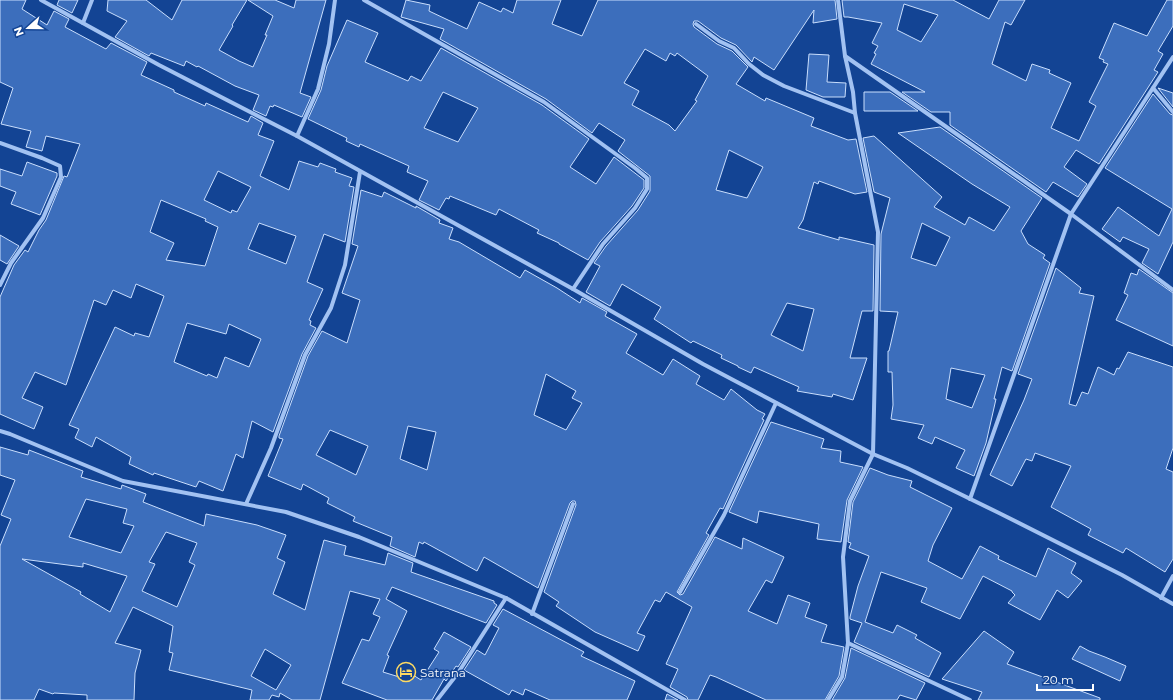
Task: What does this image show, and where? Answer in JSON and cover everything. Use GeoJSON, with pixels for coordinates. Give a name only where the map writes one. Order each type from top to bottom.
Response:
{"type":"FeatureCollection","features":[{"type":"Feature","properties":{"kind":"street"},"geometry":{"type":"LineString","coordinates":[[41,0],[159,65],[297,136],[573,289],[703,364],[776,403],[873,454],[908,468],[970,498],[1122,575],[1173,604]]}},
{"type":"Feature","properties":{"kind":"street"},"geometry":{"type":"LineString","coordinates":[[83,23],[92,0]]}},
{"type":"Feature","properties":{"kind":"street"},"geometry":{"type":"LineString","coordinates":[[297,136],[318,89],[329,44],[335,0]]}},
{"type":"Feature","properties":{"kind":"street"},"geometry":{"type":"LineString","coordinates":[[364,0],[544,102],[647,178],[647,189],[635,208],[603,244],[573,289]]}},
{"type":"Feature","properties":{"kind":"street"},"geometry":{"type":"LineString","coordinates":[[828,700],[842,677],[848,643],[843,557],[850,501],[873,454],[878,232],[855,113],[853,92],[845,56],[838,0]]}},
{"type":"Feature","properties":{"kind":"street"},"geometry":{"type":"LineString","coordinates":[[696,24],[719,41],[734,48],[763,75],[784,86],[855,113]]}},
{"type":"Feature","properties":{"kind":"street"},"geometry":{"type":"LineString","coordinates":[[845,56],[1071,214],[1173,290]]}},
{"type":"Feature","properties":{"kind":"street"},"geometry":{"type":"LineString","coordinates":[[970,498],[1071,214],[1173,57]]}},
{"type":"Feature","properties":{"kind":"street"},"geometry":{"type":"LineString","coordinates":[[1153,88],[1173,112]]}},
{"type":"Feature","properties":{"kind":"street"},"geometry":{"type":"LineString","coordinates":[[0,143],[60,166],[61,177],[44,218],[11,263],[0,285]]}},
{"type":"Feature","properties":{"kind":"street"},"geometry":{"type":"LineString","coordinates":[[246,504],[271,448],[305,355],[331,308],[345,265],[360,172]]}},
{"type":"Feature","properties":{"kind":"street"},"geometry":{"type":"LineString","coordinates":[[680,592],[724,515],[776,403]]}},
{"type":"Feature","properties":{"kind":"street"},"geometry":{"type":"LineString","coordinates":[[0,431],[123,481],[286,512],[359,537],[506,598],[685,700]]}},
{"type":"Feature","properties":{"kind":"street"},"geometry":{"type":"LineString","coordinates":[[532,614],[574,504]]}},
{"type":"Feature","properties":{"kind":"street"},"geometry":{"type":"LineString","coordinates":[[1161,598],[1173,576]]}},
{"type":"Feature","properties":{"kind":"street"},"geometry":{"type":"LineString","coordinates":[[437,700],[458,672],[506,598]]}},
{"type":"Feature","properties":{"kind":"street"},"geometry":{"type":"LineString","coordinates":[[848,643],[970,700]]}},
{"type":"Feature","properties":{"kind":"building"},"geometry":{"type":"Polygon","coordinates":[[[0,0],[26,0],[22,9],[47,25],[54,11],[69,19],[65,27],[106,49],[111,43],[147,62],[141,75],[205,106],[206,103],[248,122],[251,116],[263,123],[258,135],[274,141],[260,176],[289,190],[299,161],[318,167],[320,163],[336,169],[335,172],[352,178],[349,186],[354,187],[345,242],[324,234],[307,282],[323,289],[309,320],[311,321],[310,325],[316,328],[302,354],[273,432],[252,421],[243,458],[236,454],[223,491],[199,481],[196,487],[154,473],[153,475],[129,464],[131,457],[96,437],[92,447],[75,438],[79,429],[69,425],[115,327],[134,336],[135,333],[149,337],[164,296],[136,284],[131,298],[113,290],[106,305],[94,300],[66,385],[35,372],[22,398],[43,407],[34,429],[0,414],[0,297],[14,265],[25,250],[28,252],[46,220],[64,176],[67,177],[80,144],[46,136],[42,151],[26,147],[31,131],[1,124],[13,88],[0,82],[0,0]],[[218,171],[204,200],[231,213],[232,210],[237,212],[251,187],[218,171]],[[161,200],[150,232],[174,243],[166,260],[205,266],[218,227],[205,221],[206,219],[161,200]],[[259,223],[248,249],[286,264],[296,236],[259,223]],[[187,323],[174,362],[207,376],[208,374],[217,378],[225,357],[249,367],[261,339],[229,324],[226,334],[187,323]]]}},
{"type":"Feature","properties":{"kind":"building"},"geometry":{"type":"Polygon","coordinates":[[[59,0],[78,0],[72,13],[57,5],[59,0]]]}},
{"type":"Feature","properties":{"kind":"building"},"geometry":{"type":"Polygon","coordinates":[[[108,0],[146,0],[172,20],[182,0],[247,0],[219,50],[253,67],[267,35],[265,35],[273,16],[248,0],[275,0],[294,8],[296,0],[326,0],[300,93],[311,97],[302,117],[274,105],[273,107],[270,106],[266,116],[253,110],[259,95],[235,86],[186,61],[184,66],[151,53],[149,56],[115,37],[127,21],[107,11],[108,0]]]}},
{"type":"Feature","properties":{"kind":"building"},"geometry":{"type":"Polygon","coordinates":[[[406,0],[430,5],[429,11],[467,29],[479,2],[501,12],[503,8],[513,13],[517,0],[561,0],[552,24],[582,36],[598,0],[835,0],[837,19],[813,23],[814,10],[774,70],[754,57],[752,62],[736,45],[721,38],[698,21],[694,21],[693,24],[694,27],[717,44],[732,51],[748,67],[736,84],[765,101],[766,98],[814,118],[811,126],[848,140],[856,139],[867,192],[855,194],[819,181],[818,184],[814,182],[803,220],[798,228],[839,240],[839,237],[874,245],[873,311],[862,311],[850,358],[867,358],[853,400],[833,394],[832,397],[797,391],[799,387],[754,367],[751,373],[738,367],[721,358],[722,355],[693,341],[691,343],[654,319],[661,307],[622,284],[610,306],[586,292],[600,266],[594,263],[606,246],[638,210],[650,191],[650,176],[618,151],[625,140],[599,123],[592,133],[546,99],[440,39],[444,29],[401,17],[406,0]],[[645,49],[624,83],[639,91],[632,105],[669,125],[675,131],[697,101],[695,100],[708,76],[677,53],[675,56],[670,53],[666,61],[645,49]],[[729,150],[716,190],[747,198],[763,167],[729,150]],[[787,303],[771,335],[803,351],[814,309],[787,303]]]}},
{"type":"Feature","properties":{"kind":"building"},"geometry":{"type":"Polygon","coordinates":[[[842,0],[953,0],[989,19],[999,0],[1025,0],[1011,25],[1005,22],[992,64],[1026,81],[1032,64],[1050,70],[1049,73],[1071,83],[1051,128],[1079,141],[1096,106],[1089,102],[1108,64],[1099,58],[1114,23],[1147,36],[1167,0],[1173,0],[1173,26],[1158,51],[1163,54],[1154,70],[1158,72],[1099,164],[1076,150],[1064,167],[1087,184],[1078,197],[1053,182],[1046,192],[950,125],[950,112],[931,112],[902,92],[925,92],[871,64],[878,46],[872,43],[882,23],[844,17],[842,0]],[[904,4],[897,30],[921,42],[938,15],[904,4]]]}},
{"type":"Feature","properties":{"kind":"building"},"geometry":{"type":"Polygon","coordinates":[[[347,20],[378,33],[365,62],[408,81],[411,76],[421,81],[441,48],[542,105],[589,139],[570,167],[596,184],[614,157],[644,180],[644,188],[632,206],[600,242],[588,260],[559,243],[537,233],[539,230],[499,209],[496,215],[450,196],[449,199],[446,198],[439,210],[419,200],[428,181],[407,172],[409,166],[360,144],[359,147],[346,141],[347,138],[308,119],[321,90],[327,66],[347,20]],[[443,92],[424,128],[458,142],[478,108],[443,92]]]}},
{"type":"Feature","properties":{"kind":"building"},"geometry":{"type":"Polygon","coordinates":[[[809,54],[829,55],[827,82],[846,83],[845,97],[823,97],[806,90],[809,54]]]}},
{"type":"Feature","properties":{"kind":"building"},"geometry":{"type":"Polygon","coordinates":[[[1158,88],[1173,93],[1173,107],[1158,88]]]}},
{"type":"Feature","properties":{"kind":"building"},"geometry":{"type":"Polygon","coordinates":[[[864,92],[890,92],[918,111],[864,111],[864,92]]]}},
{"type":"Feature","properties":{"kind":"building"},"geometry":{"type":"Polygon","coordinates":[[[1153,94],[1170,114],[1173,115],[1173,242],[1158,274],[1142,263],[1149,249],[1123,237],[1120,242],[1102,229],[1118,207],[1159,236],[1172,209],[1105,168],[1153,94]]]}},
{"type":"Feature","properties":{"kind":"building"},"geometry":{"type":"Polygon","coordinates":[[[940,127],[1042,198],[1021,231],[1028,244],[1045,255],[1043,258],[1050,263],[1012,371],[1002,367],[994,399],[996,399],[986,443],[974,476],[956,468],[965,450],[935,437],[932,444],[918,438],[924,425],[891,419],[893,405],[892,372],[888,372],[888,351],[898,312],[880,311],[881,234],[890,198],[874,192],[863,138],[874,136],[942,197],[934,207],[965,225],[969,217],[994,231],[1010,207],[972,184],[898,133],[940,127]],[[922,223],[911,258],[936,266],[950,237],[922,223]],[[951,368],[946,399],[972,408],[985,375],[951,368]]]}},
{"type":"Feature","properties":{"kind":"building"},"geometry":{"type":"Polygon","coordinates":[[[27,162],[57,173],[40,215],[11,204],[16,192],[0,186],[0,169],[22,176],[27,162]]]}},
{"type":"Feature","properties":{"kind":"building"},"geometry":{"type":"Polygon","coordinates":[[[361,190],[382,197],[384,192],[416,208],[416,206],[440,220],[439,223],[453,228],[449,239],[459,242],[520,278],[525,270],[580,303],[582,298],[607,312],[605,316],[637,334],[626,353],[663,375],[673,359],[700,376],[696,384],[724,400],[731,389],[757,410],[765,414],[762,419],[764,420],[723,509],[720,508],[706,533],[709,535],[677,592],[680,595],[683,594],[715,537],[742,549],[743,538],[784,557],[772,583],[766,580],[748,611],[777,624],[788,595],[810,603],[805,617],[827,625],[821,642],[844,647],[839,676],[825,700],[766,700],[710,675],[698,700],[688,700],[687,697],[670,687],[678,669],[666,664],[692,607],[666,592],[660,602],[655,600],[637,633],[645,636],[638,651],[595,632],[556,606],[559,602],[544,592],[576,505],[575,501],[570,503],[538,588],[484,557],[477,571],[424,542],[423,544],[419,542],[415,557],[390,546],[392,537],[353,521],[355,517],[327,503],[329,498],[303,484],[301,490],[268,476],[283,439],[279,438],[279,436],[308,356],[322,331],[347,343],[360,300],[342,293],[358,246],[352,244],[361,190]],[[546,374],[534,415],[566,430],[582,403],[572,398],[576,391],[546,374]],[[408,426],[400,459],[427,470],[436,432],[408,426]],[[330,430],[316,455],[356,475],[368,446],[330,430]]]}},
{"type":"Feature","properties":{"kind":"building"},"geometry":{"type":"Polygon","coordinates":[[[0,235],[19,246],[7,264],[0,260],[0,235]]]}},
{"type":"Feature","properties":{"kind":"building"},"geometry":{"type":"Polygon","coordinates":[[[1056,268],[1081,288],[1079,293],[1094,296],[1069,404],[1076,406],[1082,392],[1088,394],[1098,367],[1114,375],[1128,352],[1173,367],[1173,448],[1166,469],[1173,472],[1173,559],[1165,572],[1126,548],[1123,553],[1088,535],[1091,529],[1051,507],[1071,466],[1035,453],[1032,461],[1026,459],[1012,486],[990,475],[1032,379],[1018,374],[1056,268]]]}},
{"type":"Feature","properties":{"kind":"building"},"geometry":{"type":"Polygon","coordinates":[[[1139,269],[1173,293],[1173,346],[1116,320],[1128,295],[1124,293],[1131,273],[1137,275],[1139,269]]]}},
{"type":"Feature","properties":{"kind":"building"},"geometry":{"type":"Polygon","coordinates":[[[771,422],[824,439],[821,448],[841,451],[840,462],[863,467],[847,500],[841,542],[817,539],[819,524],[759,511],[757,523],[729,512],[771,422]]]}},
{"type":"Feature","properties":{"kind":"building"},"geometry":{"type":"Polygon","coordinates":[[[0,447],[28,455],[29,450],[83,471],[81,477],[121,489],[122,485],[146,494],[143,502],[204,526],[206,514],[257,525],[286,535],[277,558],[285,562],[273,594],[305,610],[324,540],[346,546],[344,555],[385,565],[388,553],[413,563],[411,572],[494,601],[497,605],[486,623],[392,587],[386,599],[407,611],[387,655],[389,656],[383,672],[409,680],[413,675],[421,680],[439,652],[434,649],[444,632],[471,647],[458,667],[456,666],[446,681],[444,679],[432,700],[387,700],[342,683],[362,639],[369,641],[380,617],[373,614],[380,599],[350,591],[320,700],[292,700],[280,693],[279,697],[272,695],[269,700],[250,700],[252,690],[169,670],[173,653],[169,652],[173,626],[133,607],[115,643],[141,650],[135,673],[134,700],[87,700],[87,695],[53,694],[39,689],[34,700],[0,700],[0,546],[11,519],[1,515],[15,480],[0,475],[0,447]],[[86,499],[69,537],[121,553],[134,526],[123,523],[127,509],[86,499]],[[166,532],[149,562],[155,564],[142,591],[177,607],[195,565],[189,562],[197,543],[166,532]],[[22,559],[81,592],[80,594],[110,612],[127,576],[83,563],[83,567],[22,559]],[[265,649],[251,676],[276,690],[291,665],[265,649]]]}},
{"type":"Feature","properties":{"kind":"building"},"geometry":{"type":"Polygon","coordinates":[[[870,468],[888,475],[912,481],[910,487],[952,508],[933,545],[928,561],[962,579],[980,546],[999,556],[998,559],[1036,577],[1048,548],[1076,563],[1071,573],[1082,581],[1068,598],[1057,590],[1040,620],[1008,603],[1015,595],[1012,591],[983,576],[960,619],[921,602],[927,588],[881,572],[865,622],[893,633],[897,625],[917,635],[915,638],[941,653],[929,677],[854,642],[862,623],[850,619],[850,617],[858,586],[869,556],[849,548],[851,543],[848,542],[853,502],[870,468]]]}},
{"type":"Feature","properties":{"kind":"building"},"geometry":{"type":"Polygon","coordinates":[[[503,609],[584,652],[581,656],[635,681],[627,700],[550,700],[525,689],[523,695],[512,690],[509,695],[464,670],[477,650],[485,655],[499,628],[493,625],[503,609]]]}},
{"type":"Feature","properties":{"kind":"building"},"geometry":{"type":"Polygon","coordinates":[[[984,631],[1014,652],[1007,664],[1100,698],[1100,700],[978,700],[982,692],[942,679],[984,631]]]}},
{"type":"Feature","properties":{"kind":"building"},"geometry":{"type":"Polygon","coordinates":[[[1080,646],[1126,666],[1120,681],[1072,659],[1080,646]]]}},
{"type":"Feature","properties":{"kind":"building"},"geometry":{"type":"Polygon","coordinates":[[[851,648],[925,683],[916,700],[900,695],[897,700],[832,700],[845,678],[851,648]]]}},
{"type":"Feature","properties":{"kind":"building"},"geometry":{"type":"Polygon","coordinates":[[[667,694],[678,700],[665,700],[667,694]]]}},
{"type":"Feature","properties":{"kind":"place","name":"Satrana"},"geometry":{"type":"Point","coordinates":[406,672]}}]}
